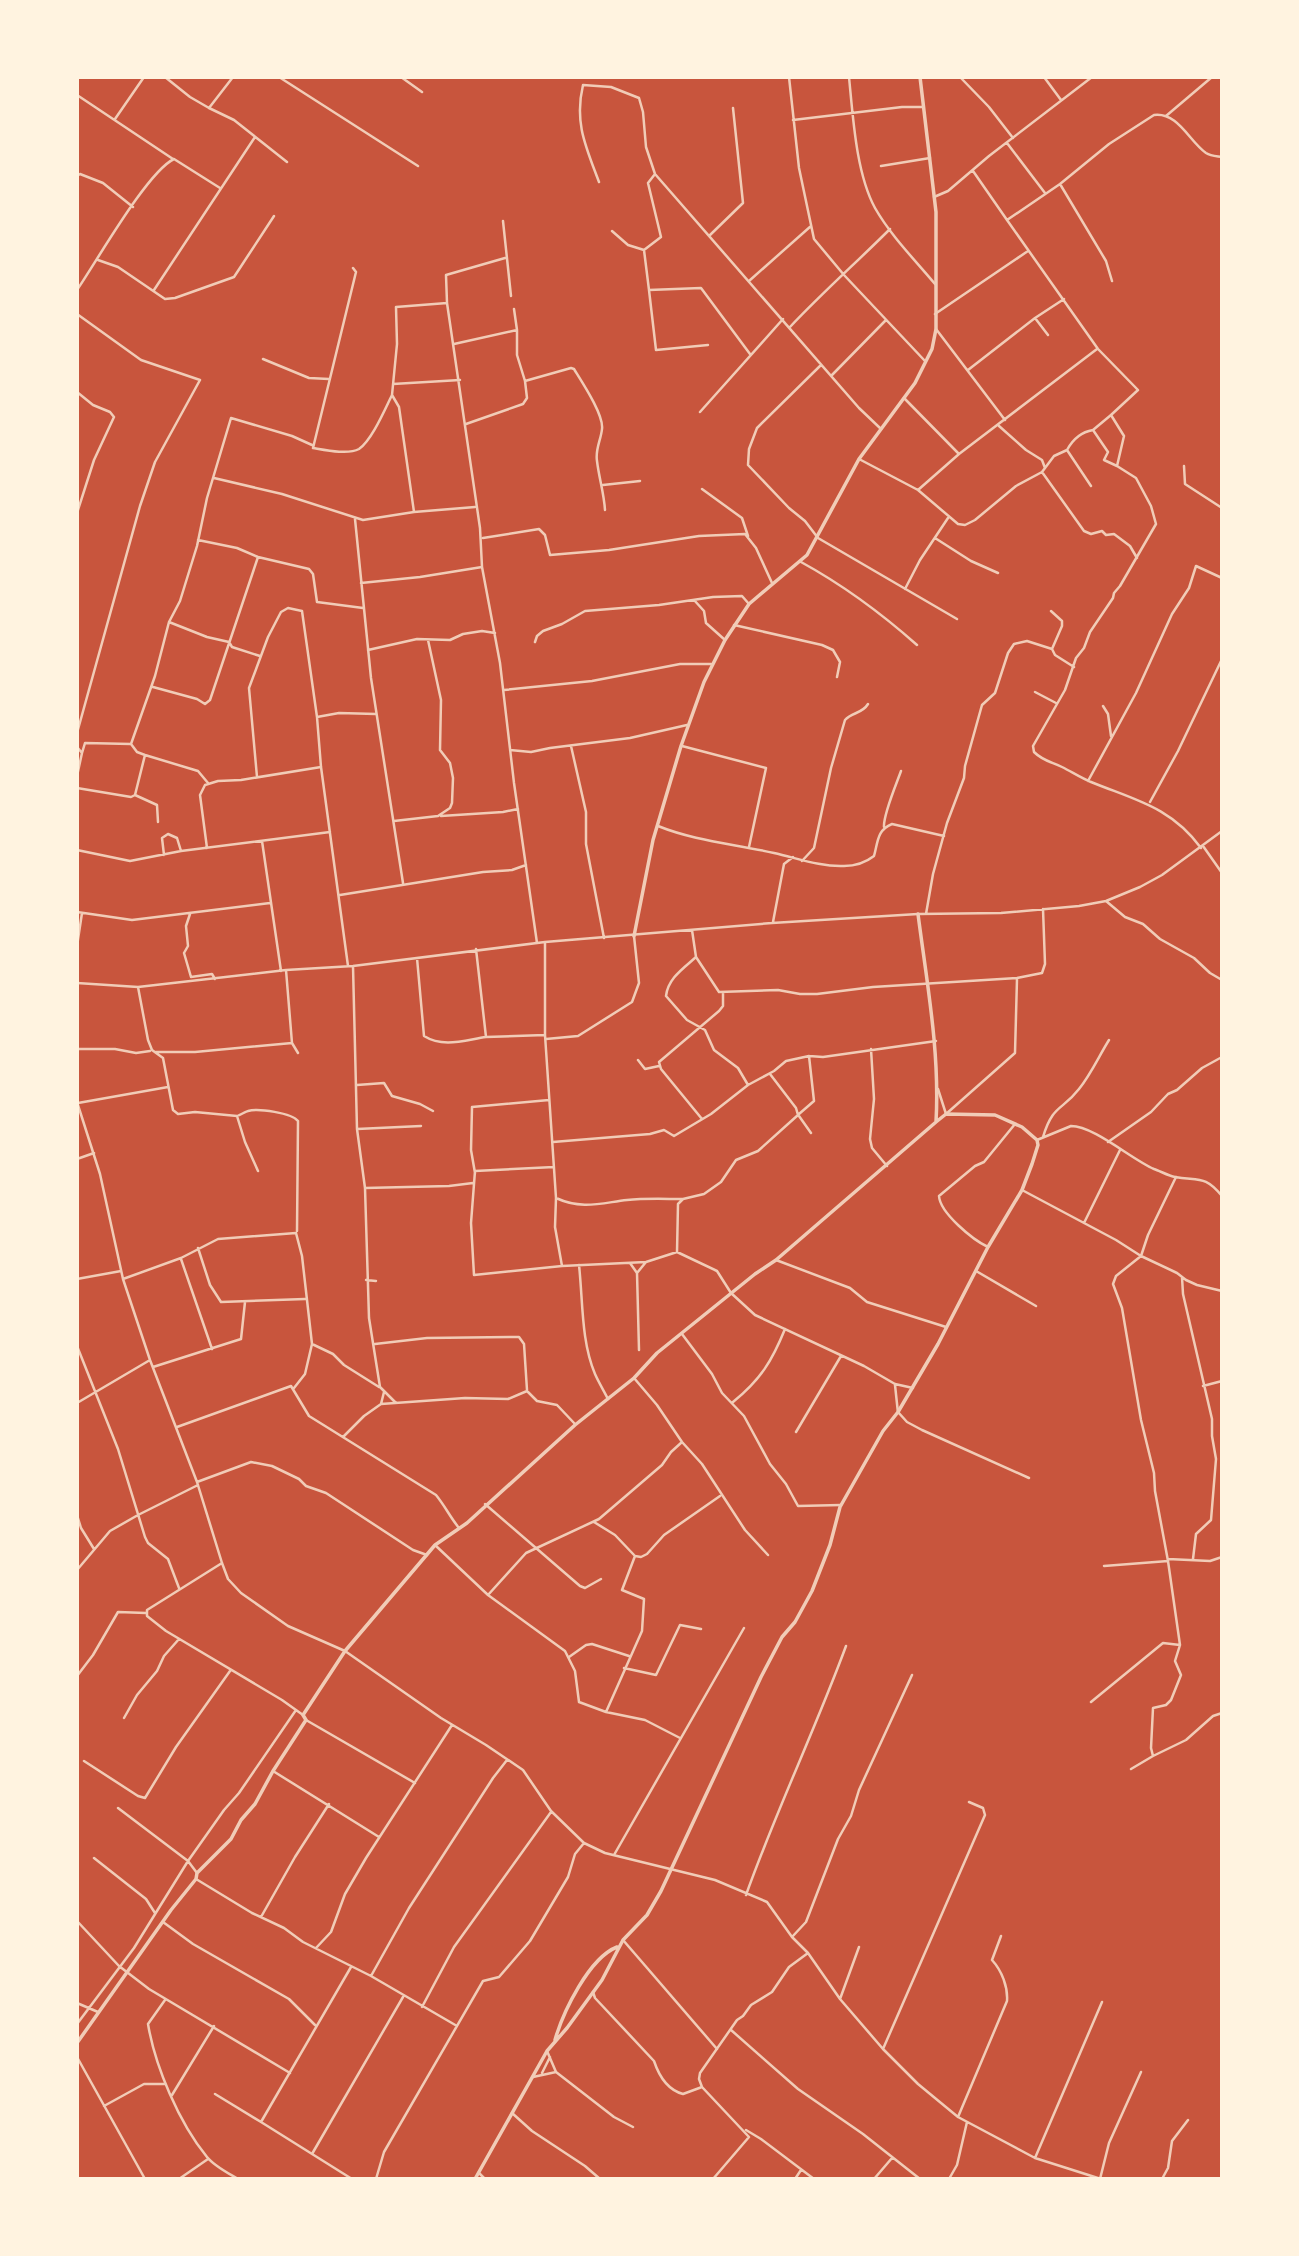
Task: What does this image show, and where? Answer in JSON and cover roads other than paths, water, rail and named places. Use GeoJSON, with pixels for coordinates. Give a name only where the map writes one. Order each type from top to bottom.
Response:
{"type":"FeatureCollection","features":[{"type":"Feature","properties":{"kind":"street"},"geometry":{"type":"LineString","coordinates":[[115,119],[144,77]]}},
{"type":"Feature","properties":{"kind":"street"},"geometry":{"type":"LineString","coordinates":[[165,77],[190,97],[234,120],[287,162]]}},
{"type":"Feature","properties":{"kind":"street"},"geometry":{"type":"LineString","coordinates":[[209,108],[233,77]]}},
{"type":"Feature","properties":{"kind":"street"},"geometry":{"type":"LineString","coordinates":[[279,77],[418,166]]}},
{"type":"Feature","properties":{"kind":"street"},"geometry":{"type":"LineString","coordinates":[[401,77],[422,92]]}},
{"type":"Feature","properties":{"kind":"street"},"geometry":{"type":"LineString","coordinates":[[789,77],[799,168],[814,239],[927,363]]}},
{"type":"Feature","properties":{"kind":"street"},"geometry":{"type":"LineString","coordinates":[[849,77],[863,175],[869,195],[890,229],[936,286]]}},
{"type":"Feature","properties":{"kind":"street"},"geometry":{"type":"LineString","coordinates":[[417,957],[424,1036],[433,1042],[448,1044],[486,1037],[578,1036],[632,1002],[639,983],[634,936],[657,825],[687,725],[713,664],[749,604],[801,562],[818,538],[859,459],[927,363],[936,329],[934,197],[920,77]]}},
{"type":"Feature","properties":{"kind":"street"},"geometry":{"type":"LineString","coordinates":[[960,77],[989,107],[1013,138]]}},
{"type":"Feature","properties":{"kind":"street"},"geometry":{"type":"LineString","coordinates":[[1044,77],[1061,100]]}},
{"type":"Feature","properties":{"kind":"street"},"geometry":{"type":"LineString","coordinates":[[934,197],[948,191],[1092,77]]}},
{"type":"Feature","properties":{"kind":"street"},"geometry":{"type":"LineString","coordinates":[[1166,116],[1212,77]]}},
{"type":"Feature","properties":{"kind":"street"},"geometry":{"type":"LineString","coordinates":[[599,182],[579,119],[583,85],[603,85],[639,98],[646,147],[655,174],[821,365],[881,429]]}},
{"type":"Feature","properties":{"kind":"street"},"geometry":{"type":"LineString","coordinates":[[77,95],[220,188]]}},
{"type":"Feature","properties":{"kind":"street"},"geometry":{"type":"LineString","coordinates":[[793,120],[922,107]]}},
{"type":"Feature","properties":{"kind":"street"},"geometry":{"type":"LineString","coordinates":[[709,236],[743,203],[733,108]]}},
{"type":"Feature","properties":{"kind":"street"},"geometry":{"type":"LineString","coordinates":[[1007,219],[1060,184],[1146,118],[1162,114],[1166,116],[1182,126],[1208,155],[1222,157]]}},
{"type":"Feature","properties":{"kind":"street"},"geometry":{"type":"LineString","coordinates":[[154,290],[255,137]]}},
{"type":"Feature","properties":{"kind":"street"},"geometry":{"type":"LineString","coordinates":[[1007,143],[1045,194]]}},
{"type":"Feature","properties":{"kind":"street"},"geometry":{"type":"LineString","coordinates":[[881,166],[930,158]]}},
{"type":"Feature","properties":{"kind":"street"},"geometry":{"type":"LineString","coordinates":[[77,290],[156,173],[174,159]]}},
{"type":"Feature","properties":{"kind":"street"},"geometry":{"type":"LineString","coordinates":[[859,459],[918,490],[958,524],[965,525],[1029,477],[1041,472],[1054,456],[1067,450],[1073,441],[1086,432],[1093,430],[1138,390],[1098,349],[973,171]]}},
{"type":"Feature","properties":{"kind":"street"},"geometry":{"type":"LineString","coordinates":[[77,176],[80,174],[92,177],[133,207]]}},
{"type":"Feature","properties":{"kind":"street"},"geometry":{"type":"LineString","coordinates":[[643,250],[660,237],[648,183],[655,174]]}},
{"type":"Feature","properties":{"kind":"street"},"geometry":{"type":"LineString","coordinates":[[1060,184],[1106,261],[1112,281]]}},
{"type":"Feature","properties":{"kind":"street"},"geometry":{"type":"LineString","coordinates":[[98,260],[118,267],[165,299],[175,298],[234,277],[274,216]]}},
{"type":"Feature","properties":{"kind":"street"},"geometry":{"type":"LineString","coordinates":[[503,220],[511,296]]}},
{"type":"Feature","properties":{"kind":"street"},"geometry":{"type":"LineString","coordinates":[[749,281],[811,226]]}},
{"type":"Feature","properties":{"kind":"street"},"geometry":{"type":"LineString","coordinates":[[790,327],[890,229]]}},
{"type":"Feature","properties":{"kind":"street"},"geometry":{"type":"LineString","coordinates":[[612,231],[628,245],[643,250]]}},
{"type":"Feature","properties":{"kind":"street"},"geometry":{"type":"LineString","coordinates":[[643,250],[656,350],[708,345]]}},
{"type":"Feature","properties":{"kind":"street"},"geometry":{"type":"LineString","coordinates":[[935,314],[1028,251]]}},
{"type":"Feature","properties":{"kind":"street"},"geometry":{"type":"LineString","coordinates":[[505,258],[446,275],[447,303],[481,538],[482,567],[504,690],[537,943]]}},
{"type":"Feature","properties":{"kind":"street"},"geometry":{"type":"LineString","coordinates":[[312,445],[356,272],[353,268]]}},
{"type":"Feature","properties":{"kind":"street"},"geometry":{"type":"LineString","coordinates":[[649,290],[701,288],[750,354]]}},
{"type":"Feature","properties":{"kind":"street"},"geometry":{"type":"LineString","coordinates":[[968,370],[1064,299]]}},
{"type":"Feature","properties":{"kind":"street"},"geometry":{"type":"LineString","coordinates":[[131,744],[169,622],[180,601],[231,418],[292,436],[315,448],[346,452],[358,449],[371,434],[392,395],[397,344],[396,307],[447,303]]}},
{"type":"Feature","properties":{"kind":"street"},"geometry":{"type":"LineString","coordinates":[[465,424],[523,404],[527,398],[517,355],[514,309]]}},
{"type":"Feature","properties":{"kind":"street"},"geometry":{"type":"LineString","coordinates":[[77,314],[141,360],[200,380],[155,462],[77,733]]}},
{"type":"Feature","properties":{"kind":"street"},"geometry":{"type":"LineString","coordinates":[[1035,318],[1048,335]]}},
{"type":"Feature","properties":{"kind":"street"},"geometry":{"type":"LineString","coordinates":[[700,412],[783,319]]}},
{"type":"Feature","properties":{"kind":"street"},"geometry":{"type":"LineString","coordinates":[[832,376],[886,320]]}},
{"type":"Feature","properties":{"kind":"street"},"geometry":{"type":"LineString","coordinates":[[936,329],[1005,420]]}},
{"type":"Feature","properties":{"kind":"street"},"geometry":{"type":"LineString","coordinates":[[454,344],[517,330]]}},
{"type":"Feature","properties":{"kind":"street"},"geometry":{"type":"LineString","coordinates":[[918,490],[960,454],[1098,349]]}},
{"type":"Feature","properties":{"kind":"street"},"geometry":{"type":"LineString","coordinates":[[263,359],[309,378],[329,379]]}},
{"type":"Feature","properties":{"kind":"street"},"geometry":{"type":"LineString","coordinates":[[821,365],[757,428],[749,449],[748,466],[805,521],[818,538],[957,619]]}},
{"type":"Feature","properties":{"kind":"street"},"geometry":{"type":"LineString","coordinates":[[525,382],[574,369],[602,424],[596,453],[605,510]]}},
{"type":"Feature","properties":{"kind":"street"},"geometry":{"type":"LineString","coordinates":[[393,384],[460,380]]}},
{"type":"Feature","properties":{"kind":"street"},"geometry":{"type":"LineString","coordinates":[[77,392],[114,417],[94,460],[77,513]]}},
{"type":"Feature","properties":{"kind":"street"},"geometry":{"type":"LineString","coordinates":[[392,395],[400,407],[414,512]]}},
{"type":"Feature","properties":{"kind":"street"},"geometry":{"type":"LineString","coordinates":[[904,398],[960,454]]}},
{"type":"Feature","properties":{"kind":"street"},"geometry":{"type":"LineString","coordinates":[[1111,415],[1124,436],[1117,466]]}},
{"type":"Feature","properties":{"kind":"street"},"geometry":{"type":"LineString","coordinates":[[998,425],[1026,450],[1042,460],[1045,468]]}},
{"type":"Feature","properties":{"kind":"street"},"geometry":{"type":"LineString","coordinates":[[1093,430],[1108,452],[1104,460],[1136,478],[1151,506],[1156,524],[1076,658],[1065,690],[1033,746],[1034,752],[1040,758],[1088,781],[1149,804],[1189,833],[1222,873]]}},
{"type":"Feature","properties":{"kind":"street"},"geometry":{"type":"LineString","coordinates":[[1067,450],[1091,486]]}},
{"type":"Feature","properties":{"kind":"street"},"geometry":{"type":"LineString","coordinates":[[1184,466],[1185,484],[1222,508]]}},
{"type":"Feature","properties":{"kind":"street"},"geometry":{"type":"LineString","coordinates":[[1041,472],[1084,530],[1091,534],[1101,531],[1106,535],[1114,534],[1130,546],[1137,558]]}},
{"type":"Feature","properties":{"kind":"street"},"geometry":{"type":"LineString","coordinates":[[214,478],[282,494],[363,520],[475,507]]}},
{"type":"Feature","properties":{"kind":"street"},"geometry":{"type":"LineString","coordinates":[[603,485],[640,481]]}},
{"type":"Feature","properties":{"kind":"street"},"geometry":{"type":"LineString","coordinates":[[702,489],[742,518],[772,583]]}},
{"type":"Feature","properties":{"kind":"street"},"geometry":{"type":"LineString","coordinates":[[905,589],[949,517]]}},
{"type":"Feature","properties":{"kind":"street"},"geometry":{"type":"LineString","coordinates":[[355,519],[368,650],[403,883]]}},
{"type":"Feature","properties":{"kind":"street"},"geometry":{"type":"LineString","coordinates":[[481,538],[539,528],[545,535],[550,555],[632,547],[699,536],[748,536]]}},
{"type":"Feature","properties":{"kind":"street"},"geometry":{"type":"LineString","coordinates":[[935,538],[971,561],[998,573]]}},
{"type":"Feature","properties":{"kind":"street"},"geometry":{"type":"LineString","coordinates":[[198,540],[237,548],[309,569],[313,574],[316,599],[321,604],[364,608]]}},
{"type":"Feature","properties":{"kind":"street"},"geometry":{"type":"LineString","coordinates":[[151,686],[207,703],[212,697],[258,556]]}},
{"type":"Feature","properties":{"kind":"street"},"geometry":{"type":"LineString","coordinates":[[801,562],[886,617],[917,645]]}},
{"type":"Feature","properties":{"kind":"street"},"geometry":{"type":"LineString","coordinates":[[1088,781],[1136,692],[1172,614],[1189,588],[1196,566],[1222,578]]}},
{"type":"Feature","properties":{"kind":"street"},"geometry":{"type":"LineString","coordinates":[[361,583],[421,578],[482,567]]}},
{"type":"Feature","properties":{"kind":"street"},"geometry":{"type":"LineString","coordinates":[[535,642],[543,631],[585,611],[741,596],[749,604]]}},
{"type":"Feature","properties":{"kind":"street"},"geometry":{"type":"LineString","coordinates":[[694,600],[704,611],[706,623],[725,640]]}},
{"type":"Feature","properties":{"kind":"street"},"geometry":{"type":"LineString","coordinates":[[257,777],[249,688],[260,656],[281,612],[288,608],[302,611],[317,717],[321,768],[350,966],[358,1129],[365,1188],[366,1280],[380,1387]]}},
{"type":"Feature","properties":{"kind":"street"},"geometry":{"type":"LineString","coordinates":[[1051,611],[1062,621],[1052,649]]}},
{"type":"Feature","properties":{"kind":"street"},"geometry":{"type":"LineString","coordinates":[[169,622],[207,637],[229,642],[232,647],[260,656]]}},
{"type":"Feature","properties":{"kind":"street"},"geometry":{"type":"LineString","coordinates":[[734,625],[776,632],[829,647],[840,662],[837,677]]}},
{"type":"Feature","properties":{"kind":"street"},"geometry":{"type":"LineString","coordinates":[[368,650],[417,639],[450,640],[463,634],[482,631],[495,633]]}},
{"type":"Feature","properties":{"kind":"street"},"geometry":{"type":"LineString","coordinates":[[428,640],[441,700],[440,750],[450,763],[453,778],[452,803],[450,808],[438,816]]}},
{"type":"Feature","properties":{"kind":"street"},"geometry":{"type":"LineString","coordinates":[[926,914],[933,874],[964,778],[965,765],[982,705],[995,693],[1011,648],[1018,642],[1027,641],[1052,649],[1055,655],[1074,667]]}},
{"type":"Feature","properties":{"kind":"street"},"geometry":{"type":"LineString","coordinates":[[1149,804],[1222,659]]}},
{"type":"Feature","properties":{"kind":"street"},"geometry":{"type":"LineString","coordinates":[[504,690],[592,681],[680,664],[713,664]]}},
{"type":"Feature","properties":{"kind":"street"},"geometry":{"type":"LineString","coordinates":[[1035,692],[1056,703]]}},
{"type":"Feature","properties":{"kind":"street"},"geometry":{"type":"LineString","coordinates":[[811,862],[845,720],[862,712],[868,704]]}},
{"type":"Feature","properties":{"kind":"street"},"geometry":{"type":"LineString","coordinates":[[1103,706],[1111,724],[1111,740]]}},
{"type":"Feature","properties":{"kind":"street"},"geometry":{"type":"LineString","coordinates":[[317,717],[339,713],[377,714]]}},
{"type":"Feature","properties":{"kind":"street"},"geometry":{"type":"LineString","coordinates":[[510,750],[531,752],[629,738],[687,725]]}},
{"type":"Feature","properties":{"kind":"street"},"geometry":{"type":"LineString","coordinates":[[77,776],[86,743],[94,742],[131,744],[145,755],[198,771],[208,783]]}},
{"type":"Feature","properties":{"kind":"street"},"geometry":{"type":"LineString","coordinates":[[571,746],[586,812],[586,844],[604,938]]}},
{"type":"Feature","properties":{"kind":"street"},"geometry":{"type":"LineString","coordinates":[[681,746],[766,768],[749,848]]}},
{"type":"Feature","properties":{"kind":"street"},"geometry":{"type":"LineString","coordinates":[[77,747],[82,752]]}},
{"type":"Feature","properties":{"kind":"street"},"geometry":{"type":"LineString","coordinates":[[135,795],[145,755]]}},
{"type":"Feature","properties":{"kind":"street"},"geometry":{"type":"LineString","coordinates":[[207,848],[200,795],[202,788],[208,783],[321,768]]}},
{"type":"Feature","properties":{"kind":"street"},"geometry":{"type":"LineString","coordinates":[[657,825],[683,836],[778,853],[802,861],[846,866],[865,862],[874,856],[877,839],[884,828],[883,818],[893,798],[901,771]]}},
{"type":"Feature","properties":{"kind":"street"},"geometry":{"type":"LineString","coordinates":[[77,788],[131,797],[135,795],[157,805],[158,822]]}},
{"type":"Feature","properties":{"kind":"street"},"geometry":{"type":"LineString","coordinates":[[394,821],[479,815],[519,809]]}},
{"type":"Feature","properties":{"kind":"street"},"geometry":{"type":"LineString","coordinates":[[884,828],[897,824],[944,836]]}},
{"type":"Feature","properties":{"kind":"street"},"geometry":{"type":"LineString","coordinates":[[77,983],[138,988],[545,942],[772,923],[918,914],[1001,913],[1079,906],[1106,901],[1163,875],[1222,831]]}},
{"type":"Feature","properties":{"kind":"street"},"geometry":{"type":"LineString","coordinates":[[77,850],[131,861],[181,851],[330,832]]}},
{"type":"Feature","properties":{"kind":"street"},"geometry":{"type":"LineString","coordinates":[[164,855],[162,838],[168,834],[177,838],[181,851]]}},
{"type":"Feature","properties":{"kind":"street"},"geometry":{"type":"LineString","coordinates":[[262,841],[292,1044],[298,1053]]}},
{"type":"Feature","properties":{"kind":"street"},"geometry":{"type":"LineString","coordinates":[[802,861],[813,851]]}},
{"type":"Feature","properties":{"kind":"street"},"geometry":{"type":"LineString","coordinates":[[772,923],[784,864],[778,853]]}},
{"type":"Feature","properties":{"kind":"street"},"geometry":{"type":"LineString","coordinates":[[784,864],[793,857]]}},
{"type":"Feature","properties":{"kind":"street"},"geometry":{"type":"LineString","coordinates":[[339,895],[403,883],[512,870],[526,865]]}},
{"type":"Feature","properties":{"kind":"street"},"geometry":{"type":"LineString","coordinates":[[1106,901],[1125,917],[1143,924],[1160,939],[1194,958],[1222,980]]}},
{"type":"Feature","properties":{"kind":"street"},"geometry":{"type":"LineString","coordinates":[[77,946],[79,913],[132,920],[270,903]]}},
{"type":"Feature","properties":{"kind":"street"},"geometry":{"type":"LineString","coordinates":[[692,930],[696,957],[719,992],[764,989],[817,994],[873,987],[1017,978],[1044,971],[1043,909]]}},
{"type":"Feature","properties":{"kind":"street"},"geometry":{"type":"LineString","coordinates":[[190,913],[186,926],[188,946],[184,959],[191,977],[212,974],[215,979]]}},
{"type":"Feature","properties":{"kind":"street"},"geometry":{"type":"LineString","coordinates":[[918,914],[936,1041],[936,1122]]}},
{"type":"Feature","properties":{"kind":"street"},"geometry":{"type":"LineString","coordinates":[[545,942],[545,1037],[556,1198],[555,1227],[562,1266]]}},
{"type":"Feature","properties":{"kind":"street"},"geometry":{"type":"LineString","coordinates":[[476,949],[486,1037]]}},
{"type":"Feature","properties":{"kind":"street"},"geometry":{"type":"LineString","coordinates":[[696,957],[676,975],[666,996],[687,1020],[707,1033],[714,1050],[738,1068],[748,1085]]}},
{"type":"Feature","properties":{"kind":"street"},"geometry":{"type":"LineString","coordinates":[[77,2043],[196,1879],[197,1873],[231,1839],[241,1820],[255,1804],[345,1651],[435,1545],[460,1529],[575,1425],[634,1378],[657,1353],[776,1260],[1015,1053],[1017,978]]}},
{"type":"Feature","properties":{"kind":"street"},"geometry":{"type":"LineString","coordinates":[[138,988],[143,1024],[153,1051],[163,1058],[173,1110],[178,1114],[195,1112],[237,1116],[247,1111],[257,1111],[290,1115],[298,1121],[296,1177],[299,1208],[296,1233],[302,1256],[312,1344],[305,1374],[294,1388]]}},
{"type":"Feature","properties":{"kind":"street"},"geometry":{"type":"LineString","coordinates":[[659,1066],[662,1059],[719,1011],[723,1006],[723,993]]}},
{"type":"Feature","properties":{"kind":"street"},"geometry":{"type":"LineString","coordinates":[[1043,1137],[1055,1110],[1082,1086],[1109,1040]]}},
{"type":"Feature","properties":{"kind":"street"},"geometry":{"type":"LineString","coordinates":[[553,1142],[664,1130],[674,1136],[786,1061],[936,1041]]}},
{"type":"Feature","properties":{"kind":"street"},"geometry":{"type":"LineString","coordinates":[[77,1049],[115,1049],[136,1053],[202,1052],[292,1044]]}},
{"type":"Feature","properties":{"kind":"street"},"geometry":{"type":"LineString","coordinates":[[871,1049],[874,1086],[870,1139],[872,1148],[887,1166]]}},
{"type":"Feature","properties":{"kind":"street"},"geometry":{"type":"LineString","coordinates":[[556,1198],[568,1203],[599,1206],[628,1200],[683,1199],[704,1194],[721,1182],[736,1160],[758,1151],[814,1101],[809,1056]]}},
{"type":"Feature","properties":{"kind":"street"},"geometry":{"type":"LineString","coordinates":[[1108,1142],[1151,1112],[1168,1094],[1177,1090],[1202,1068],[1222,1057]]}},
{"type":"Feature","properties":{"kind":"street"},"geometry":{"type":"LineString","coordinates":[[638,1060],[645,1069],[659,1066]]}},
{"type":"Feature","properties":{"kind":"street"},"geometry":{"type":"LineString","coordinates":[[659,1066],[702,1119]]}},
{"type":"Feature","properties":{"kind":"street"},"geometry":{"type":"LineString","coordinates":[[769,1073],[811,1133]]}},
{"type":"Feature","properties":{"kind":"street"},"geometry":{"type":"LineString","coordinates":[[357,1085],[384,1083],[392,1097],[420,1104],[433,1111]]}},
{"type":"Feature","properties":{"kind":"street"},"geometry":{"type":"LineString","coordinates":[[168,1087],[77,1103],[94,1153],[123,1279],[150,1360],[197,1483],[228,1579],[241,1593],[288,1626],[345,1651],[523,1770],[551,1811],[584,1843],[614,1855],[715,1880],[771,1906],[778,1919],[808,1953],[840,1999],[883,2049],[918,2084],[967,2122],[1035,2158],[1101,2179],[1109,2143],[1141,2072]]}},
{"type":"Feature","properties":{"kind":"street"},"geometry":{"type":"LineString","coordinates":[[938,1089],[946,1114]]}},
{"type":"Feature","properties":{"kind":"street"},"geometry":{"type":"LineString","coordinates":[[365,1188],[473,1184],[475,1171],[471,1150],[472,1107],[549,1100]]}},
{"type":"Feature","properties":{"kind":"street"},"geometry":{"type":"LineString","coordinates":[[475,2179],[547,2051],[593,1992],[623,1940],[647,1915],[661,1891],[761,1677],[782,1637],[795,1622],[812,1591],[830,1545],[841,1505],[883,1431],[913,1388],[988,1247],[1022,1190],[1038,1145],[1037,1140],[1015,1124],[995,1115],[946,1114]]}},
{"type":"Feature","properties":{"kind":"street"},"geometry":{"type":"LineString","coordinates":[[237,1116],[258,1171]]}},
{"type":"Feature","properties":{"kind":"street"},"geometry":{"type":"LineString","coordinates":[[988,1247],[968,1236],[939,1199],[975,1166],[986,1160],[1015,1124]]}},
{"type":"Feature","properties":{"kind":"street"},"geometry":{"type":"LineString","coordinates":[[358,1129],[421,1126]]}},
{"type":"Feature","properties":{"kind":"street"},"geometry":{"type":"LineString","coordinates":[[1037,1140],[1077,1126],[1153,1168],[1176,1177],[1204,1179],[1215,1186],[1222,1196]]}},
{"type":"Feature","properties":{"kind":"street"},"geometry":{"type":"LineString","coordinates":[[1084,1223],[1120,1150]]}},
{"type":"Feature","properties":{"kind":"street"},"geometry":{"type":"LineString","coordinates":[[77,1159],[94,1153]]}},
{"type":"Feature","properties":{"kind":"street"},"geometry":{"type":"LineString","coordinates":[[554,1167],[475,1171],[471,1223],[474,1275],[562,1266],[646,1262],[677,1252],[717,1272],[731,1293],[755,1315],[864,1366],[895,1384],[913,1388]]}},
{"type":"Feature","properties":{"kind":"street"},"geometry":{"type":"LineString","coordinates":[[1153,1756],[1153,1708],[1166,1705],[1171,1700],[1181,1675],[1175,1661],[1180,1645],[1153,1466],[1141,1420],[1122,1308],[1113,1284],[1119,1273],[1141,1256],[1148,1235],[1176,1177]]}},
{"type":"Feature","properties":{"kind":"street"},"geometry":{"type":"LineString","coordinates":[[1022,1190],[1196,1285],[1222,1291]]}},
{"type":"Feature","properties":{"kind":"street"},"geometry":{"type":"LineString","coordinates":[[677,1252],[678,1204],[683,1199]]}},
{"type":"Feature","properties":{"kind":"street"},"geometry":{"type":"LineString","coordinates":[[123,1279],[181,1258],[218,1239],[296,1233]]}},
{"type":"Feature","properties":{"kind":"street"},"geometry":{"type":"LineString","coordinates":[[198,1248],[210,1285],[221,1302],[305,1299]]}},
{"type":"Feature","properties":{"kind":"street"},"geometry":{"type":"LineString","coordinates":[[181,1258],[212,1349]]}},
{"type":"Feature","properties":{"kind":"street"},"geometry":{"type":"LineString","coordinates":[[776,1260],[850,1288],[867,1302],[946,1327]]}},
{"type":"Feature","properties":{"kind":"street"},"geometry":{"type":"LineString","coordinates":[[637,1273],[646,1262]]}},
{"type":"Feature","properties":{"kind":"street"},"geometry":{"type":"LineString","coordinates":[[630,1263],[637,1273],[639,1350]]}},
{"type":"Feature","properties":{"kind":"street"},"geometry":{"type":"LineString","coordinates":[[579,1265],[584,1328],[594,1372],[608,1399]]}},
{"type":"Feature","properties":{"kind":"street"},"geometry":{"type":"LineString","coordinates":[[77,1279],[121,1271]]}},
{"type":"Feature","properties":{"kind":"street"},"geometry":{"type":"LineString","coordinates":[[976,1271],[1037,1306]]}},
{"type":"Feature","properties":{"kind":"street"},"geometry":{"type":"LineString","coordinates":[[1182,1277],[1183,1294],[1212,1419],[1216,1459],[1211,1520],[1196,1534],[1192,1559]]}},
{"type":"Feature","properties":{"kind":"street"},"geometry":{"type":"LineString","coordinates":[[366,1280],[376,1281]]}},
{"type":"Feature","properties":{"kind":"street"},"geometry":{"type":"LineString","coordinates":[[153,1367],[241,1339],[245,1300]]}},
{"type":"Feature","properties":{"kind":"street"},"geometry":{"type":"LineString","coordinates":[[733,1403],[758,1380],[771,1362],[785,1329]]}},
{"type":"Feature","properties":{"kind":"street"},"geometry":{"type":"LineString","coordinates":[[682,1334],[712,1374],[722,1393],[744,1416],[770,1464],[786,1484],[798,1506],[841,1505]]}},
{"type":"Feature","properties":{"kind":"street"},"geometry":{"type":"LineString","coordinates":[[375,1344],[427,1338],[519,1337],[524,1344],[527,1391],[537,1401],[557,1405],[575,1425]]}},
{"type":"Feature","properties":{"kind":"street"},"geometry":{"type":"LineString","coordinates":[[312,1344],[333,1354],[344,1365],[380,1387],[397,1404]]}},
{"type":"Feature","properties":{"kind":"street"},"geometry":{"type":"LineString","coordinates":[[77,1346],[118,1449],[148,1543],[169,1559],[180,1588]]}},
{"type":"Feature","properties":{"kind":"street"},"geometry":{"type":"LineString","coordinates":[[796,1432],[841,1356]]}},
{"type":"Feature","properties":{"kind":"street"},"geometry":{"type":"LineString","coordinates":[[77,1403],[150,1360]]}},
{"type":"Feature","properties":{"kind":"street"},"geometry":{"type":"LineString","coordinates":[[634,1378],[657,1405],[682,1443],[702,1464],[745,1530],[768,1555]]}},
{"type":"Feature","properties":{"kind":"street"},"geometry":{"type":"LineString","coordinates":[[1203,1386],[1222,1381]]}},
{"type":"Feature","properties":{"kind":"street"},"geometry":{"type":"LineString","coordinates":[[895,1384],[898,1413],[907,1422],[1029,1478]]}},
{"type":"Feature","properties":{"kind":"street"},"geometry":{"type":"LineString","coordinates":[[177,1427],[287,1386],[294,1388],[309,1416],[436,1495],[460,1529]]}},
{"type":"Feature","properties":{"kind":"street"},"geometry":{"type":"LineString","coordinates":[[343,1437],[381,1404],[466,1398],[508,1399],[527,1391]]}},
{"type":"Feature","properties":{"kind":"street"},"geometry":{"type":"LineString","coordinates":[[381,1404],[384,1392]]}},
{"type":"Feature","properties":{"kind":"street"},"geometry":{"type":"LineString","coordinates":[[488,1595],[526,1553],[594,1522],[662,1465],[682,1443]]}},
{"type":"Feature","properties":{"kind":"street"},"geometry":{"type":"LineString","coordinates":[[77,1570],[110,1531],[197,1483],[251,1462],[272,1466],[299,1479],[306,1486],[326,1493],[413,1550],[427,1555]]}},
{"type":"Feature","properties":{"kind":"street"},"geometry":{"type":"LineString","coordinates":[[1215,1469],[1222,1475]]}},
{"type":"Feature","properties":{"kind":"street"},"geometry":{"type":"LineString","coordinates":[[594,1522],[615,1535],[635,1556],[641,1557],[664,1535],[722,1495]]}},
{"type":"Feature","properties":{"kind":"street"},"geometry":{"type":"LineString","coordinates":[[485,1504],[580,1586],[585,1588],[601,1579]]}},
{"type":"Feature","properties":{"kind":"street"},"geometry":{"type":"LineString","coordinates":[[77,1515],[79,1529],[94,1549]]}},
{"type":"Feature","properties":{"kind":"street"},"geometry":{"type":"LineString","coordinates":[[435,1545],[488,1595],[559,1646],[569,1657],[575,1671],[579,1702],[606,1712],[645,1720],[680,1738]]}},
{"type":"Feature","properties":{"kind":"street"},"geometry":{"type":"LineString","coordinates":[[606,1712],[642,1630],[645,1599],[622,1590],[635,1556]]}},
{"type":"Feature","properties":{"kind":"street"},"geometry":{"type":"LineString","coordinates":[[1104,1566],[1168,1560],[1210,1561],[1222,1557]]}},
{"type":"Feature","properties":{"kind":"street"},"geometry":{"type":"LineString","coordinates":[[146,1613],[180,1588],[222,1563]]}},
{"type":"Feature","properties":{"kind":"street"},"geometry":{"type":"LineString","coordinates":[[77,1676],[93,1655],[118,1612],[123,1610],[146,1613],[150,1619],[179,1639],[415,1783]]}},
{"type":"Feature","properties":{"kind":"street"},"geometry":{"type":"LineString","coordinates":[[624,1668],[656,1675],[680,1625],[701,1629]]}},
{"type":"Feature","properties":{"kind":"street"},"geometry":{"type":"LineString","coordinates":[[614,1855],[744,1628]]}},
{"type":"Feature","properties":{"kind":"street"},"geometry":{"type":"LineString","coordinates":[[124,1718],[137,1695],[157,1671],[164,1656],[179,1639]]}},
{"type":"Feature","properties":{"kind":"street"},"geometry":{"type":"LineString","coordinates":[[1091,1702],[1163,1643],[1180,1645]]}},
{"type":"Feature","properties":{"kind":"street"},"geometry":{"type":"LineString","coordinates":[[569,1657],[592,1644],[629,1656]]}},
{"type":"Feature","properties":{"kind":"street"},"geometry":{"type":"LineString","coordinates":[[746,1895],[846,1646]]}},
{"type":"Feature","properties":{"kind":"street"},"geometry":{"type":"LineString","coordinates":[[84,1761],[145,1798],[176,1747],[230,1671]]}},
{"type":"Feature","properties":{"kind":"street"},"geometry":{"type":"LineString","coordinates":[[792,1937],[806,1922],[838,1839],[851,1816],[859,1790],[912,1675]]}},
{"type":"Feature","properties":{"kind":"street"},"geometry":{"type":"LineString","coordinates":[[77,2024],[134,1948],[188,1861],[296,1710]]}},
{"type":"Feature","properties":{"kind":"street"},"geometry":{"type":"LineString","coordinates":[[1131,1769],[1186,1740],[1213,1716],[1222,1713]]}},
{"type":"Feature","properties":{"kind":"street"},"geometry":{"type":"LineString","coordinates":[[316,1948],[331,1932],[345,1894],[452,1725]]}},
{"type":"Feature","properties":{"kind":"street"},"geometry":{"type":"LineString","coordinates":[[371,1976],[409,1908],[507,1760]]}},
{"type":"Feature","properties":{"kind":"street"},"geometry":{"type":"LineString","coordinates":[[273,1771],[379,1837]]}},
{"type":"Feature","properties":{"kind":"street"},"geometry":{"type":"LineString","coordinates":[[883,2049],[985,1815],[983,1808],[969,1802]]}},
{"type":"Feature","properties":{"kind":"street"},"geometry":{"type":"LineString","coordinates":[[261,1917],[329,1804]]}},
{"type":"Feature","properties":{"kind":"street"},"geometry":{"type":"LineString","coordinates":[[118,1808],[188,1861],[197,1873]]}},
{"type":"Feature","properties":{"kind":"street"},"geometry":{"type":"LineString","coordinates":[[422,2007],[461,1936],[551,1811]]}},
{"type":"Feature","properties":{"kind":"street"},"geometry":{"type":"LineString","coordinates":[[376,2179],[384,2152],[483,1981],[499,1977],[530,1941],[568,1877],[575,1854],[584,1843]]}},
{"type":"Feature","properties":{"kind":"street"},"geometry":{"type":"LineString","coordinates":[[93,1858],[146,1899],[155,1913]]}},
{"type":"Feature","properties":{"kind":"street"},"geometry":{"type":"LineString","coordinates":[[196,1879],[284,1928],[303,1942],[371,1976],[457,2026]]}},
{"type":"Feature","properties":{"kind":"street"},"geometry":{"type":"LineString","coordinates":[[77,1921],[126,1972],[166,2000],[290,2073]]}},
{"type":"Feature","properties":{"kind":"street"},"geometry":{"type":"LineString","coordinates":[[163,1922],[193,1944],[289,1998],[315,2025]]}},
{"type":"Feature","properties":{"kind":"street"},"geometry":{"type":"LineString","coordinates":[[958,2117],[1007,2001],[1008,1992],[1002,1973],[992,1960],[1001,1936]]}},
{"type":"Feature","properties":{"kind":"street"},"geometry":{"type":"LineString","coordinates":[[623,1940],[717,2050]]}},
{"type":"Feature","properties":{"kind":"street"},"geometry":{"type":"LineString","coordinates":[[555,2043],[561,2020],[585,1977],[607,1951],[619,1947]]}},
{"type":"Feature","properties":{"kind":"street"},"geometry":{"type":"LineString","coordinates":[[840,1999],[859,1947]]}},
{"type":"Feature","properties":{"kind":"street"},"geometry":{"type":"LineString","coordinates":[[713,2179],[749,2137],[702,2087],[700,2073],[751,2005],[772,1992],[789,1967],[808,1953]]}},
{"type":"Feature","properties":{"kind":"street"},"geometry":{"type":"LineString","coordinates":[[261,2122],[351,1967]]}},
{"type":"Feature","properties":{"kind":"street"},"geometry":{"type":"LineString","coordinates":[[593,1992],[595,1998],[653,2061],[657,2073],[673,2090],[684,2094],[702,2087]]}},
{"type":"Feature","properties":{"kind":"street"},"geometry":{"type":"LineString","coordinates":[[312,2154],[403,1997]]}},
{"type":"Feature","properties":{"kind":"street"},"geometry":{"type":"LineString","coordinates":[[589,1997],[595,1998]]}},
{"type":"Feature","properties":{"kind":"street"},"geometry":{"type":"LineString","coordinates":[[166,2000],[148,2024],[154,2051],[167,2084],[187,2127],[208,2159],[238,2179]]}},
{"type":"Feature","properties":{"kind":"street"},"geometry":{"type":"LineString","coordinates":[[1035,2158],[1102,2002]]}},
{"type":"Feature","properties":{"kind":"street"},"geometry":{"type":"LineString","coordinates":[[77,2003],[98,2012]]}},
{"type":"Feature","properties":{"kind":"street"},"geometry":{"type":"LineString","coordinates":[[172,2096],[214,2026]]}},
{"type":"Feature","properties":{"kind":"street"},"geometry":{"type":"LineString","coordinates":[[731,2031],[798,2089],[920,2179]]}},
{"type":"Feature","properties":{"kind":"street"},"geometry":{"type":"LineString","coordinates":[[547,2051],[556,2072],[614,2117],[633,2127]]}},
{"type":"Feature","properties":{"kind":"street"},"geometry":{"type":"LineString","coordinates":[[77,2057],[145,2179]]}},
{"type":"Feature","properties":{"kind":"street"},"geometry":{"type":"LineString","coordinates":[[541,2074],[550,2057]]}},
{"type":"Feature","properties":{"kind":"street"},"geometry":{"type":"LineString","coordinates":[[533,2077],[556,2072]]}},
{"type":"Feature","properties":{"kind":"street"},"geometry":{"type":"LineString","coordinates":[[104,2106],[144,2084],[167,2084]]}},
{"type":"Feature","properties":{"kind":"street"},"geometry":{"type":"LineString","coordinates":[[215,2094],[352,2179]]}},
{"type":"Feature","properties":{"kind":"street"},"geometry":{"type":"LineString","coordinates":[[512,2113],[531,2131],[585,2166],[600,2179]]}},
{"type":"Feature","properties":{"kind":"street"},"geometry":{"type":"LineString","coordinates":[[1162,2179],[1168,2168],[1172,2141],[1188,2120]]}},
{"type":"Feature","properties":{"kind":"street"},"geometry":{"type":"LineString","coordinates":[[949,2179],[957,2165],[967,2122]]}},
{"type":"Feature","properties":{"kind":"street"},"geometry":{"type":"LineString","coordinates":[[743,2129],[761,2139],[814,2179]]}},
{"type":"Feature","properties":{"kind":"street"},"geometry":{"type":"LineString","coordinates":[[874,2179],[892,2158]]}},
{"type":"Feature","properties":{"kind":"street"},"geometry":{"type":"LineString","coordinates":[[179,2179],[208,2159]]}},
{"type":"Feature","properties":{"kind":"street"},"geometry":{"type":"LineString","coordinates":[[795,2179],[801,2170]]}},
{"type":"Feature","properties":{"kind":"street"},"geometry":{"type":"LineString","coordinates":[[479,2174],[485,2179]]}}]}
